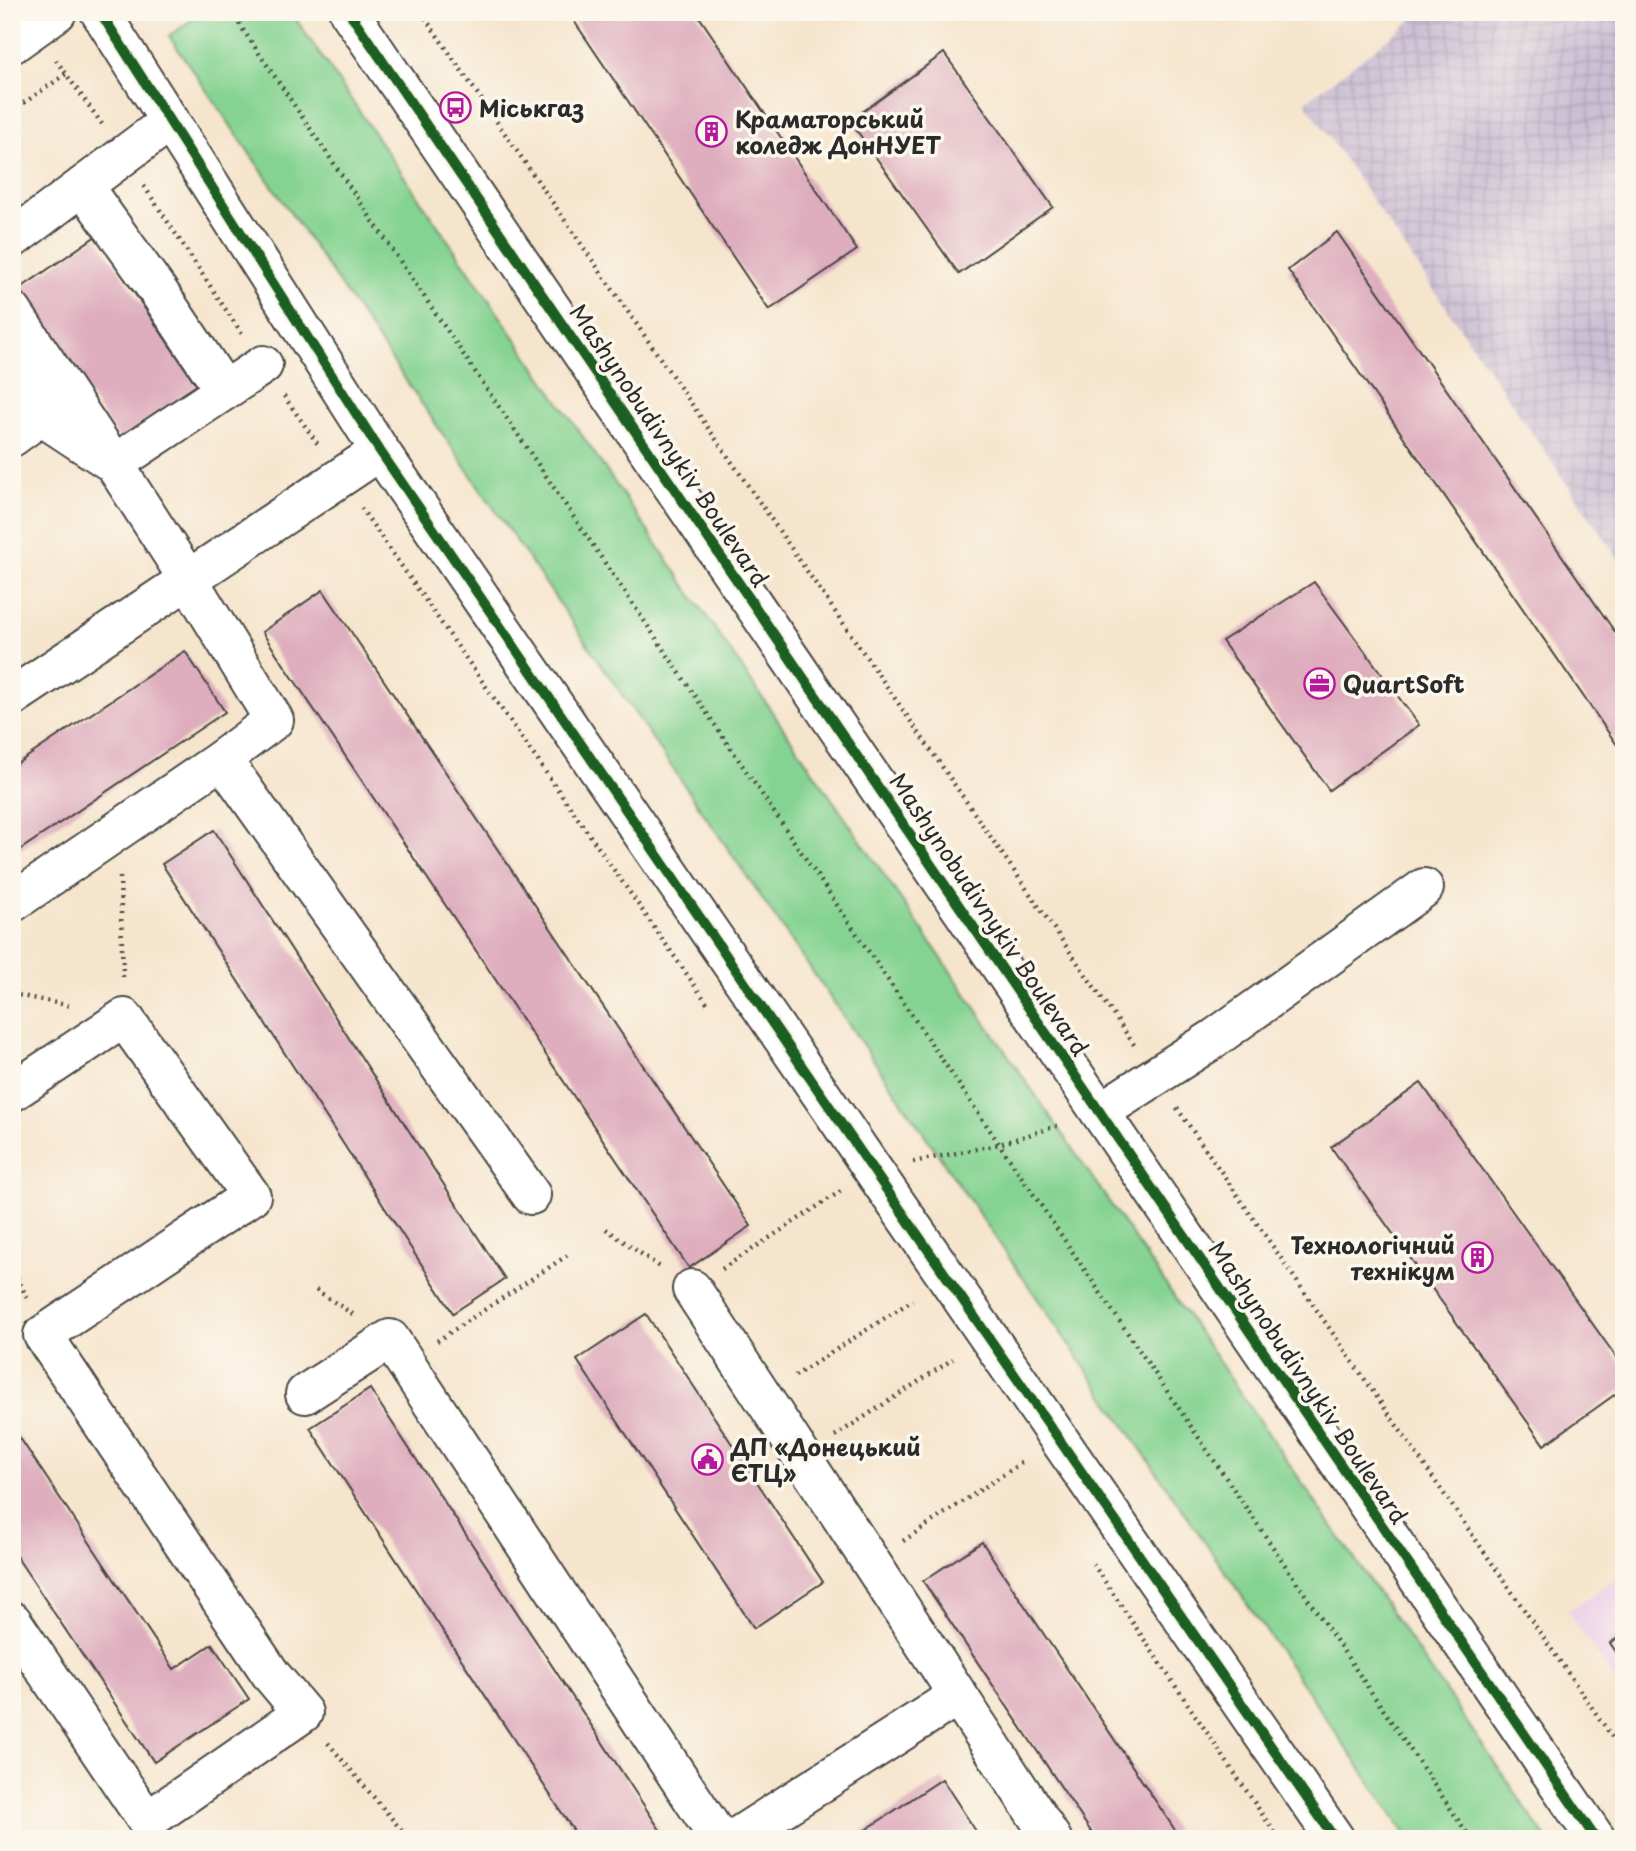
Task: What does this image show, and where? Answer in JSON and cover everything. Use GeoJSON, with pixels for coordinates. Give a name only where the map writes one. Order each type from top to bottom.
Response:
{"type":"FeatureCollection","features":[{"type":"Feature","properties":{"kind":"street"},"geometry":{"type":"LineString","coordinates":[[12,44],[57,12]]}},
{"type":"Feature","properties":{"kind":"street"},"geometry":{"type":"LineString","coordinates":[[100,12],[380,451],[1335,1839]]}},
{"type":"Feature","properties":{"kind":"street","name":"Mashynobudivnykiv Boulevard"},"geometry":{"type":"LineString","coordinates":[[349,12],[1595,1839]]}},
{"type":"Feature","properties":{"kind":"street"},"geometry":{"type":"LineString","coordinates":[[12,239],[170,121]]}},
{"type":"Feature","properties":{"kind":"street"},"geometry":{"type":"LineString","coordinates":[[83,186],[224,390]]}},
{"type":"Feature","properties":{"kind":"street"},"geometry":{"type":"LineString","coordinates":[[12,311],[188,579],[274,720],[222,760],[12,903]]}},
{"type":"Feature","properties":{"kind":"street"},"geometry":{"type":"LineString","coordinates":[[114,464],[263,365]]}},
{"type":"Feature","properties":{"kind":"street"},"geometry":{"type":"LineString","coordinates":[[12,370],[27,426],[114,464]]}},
{"type":"Feature","properties":{"kind":"street"},"geometry":{"type":"LineString","coordinates":[[12,697],[380,451]]}},
{"type":"Feature","properties":{"kind":"street"},"geometry":{"type":"LineString","coordinates":[[222,760],[531,1195]]}},
{"type":"Feature","properties":{"kind":"street"},"geometry":{"type":"LineString","coordinates":[[1100,1112],[1215,1038],[1424,888]]}},
{"type":"Feature","properties":{"kind":"street"},"geometry":{"type":"LineString","coordinates":[[12,1092],[124,1018],[251,1196],[43,1335],[272,1676],[303,1713],[147,1821],[12,1621]]}},
{"type":"Feature","properties":{"kind":"street"},"geometry":{"type":"LineString","coordinates":[[692,1289],[1052,1839]]}},
{"type":"Feature","properties":{"kind":"street"},"geometry":{"type":"LineString","coordinates":[[305,1394],[390,1339],[719,1839]]}},
{"type":"Feature","properties":{"kind":"street"},"geometry":{"type":"LineString","coordinates":[[734,1839],[957,1696]]}},
{"type":"Feature","properties":{"kind":"path"},"geometry":{"type":"LineString","coordinates":[[231,12],[1471,1839]]}},
{"type":"Feature","properties":{"kind":"path"},"geometry":{"type":"LineString","coordinates":[[422,12],[1624,1754]]}},
{"type":"Feature","properties":{"kind":"path"},"geometry":{"type":"LineString","coordinates":[[56,59],[124,155],[263,365],[712,1011]]}},
{"type":"Feature","properties":{"kind":"path"},"geometry":{"type":"LineString","coordinates":[[12,111],[66,74]]}},
{"type":"Feature","properties":{"kind":"path"},"geometry":{"type":"LineString","coordinates":[[12,994],[124,1018],[119,830]]}},
{"type":"Feature","properties":{"kind":"path"},"geometry":{"type":"LineString","coordinates":[[606,1229],[692,1289],[873,1170],[1000,1144],[1100,1112]]}},
{"type":"Feature","properties":{"kind":"path"},"geometry":{"type":"LineString","coordinates":[[405,1362],[568,1255]]}},
{"type":"Feature","properties":{"kind":"path"},"geometry":{"type":"LineString","coordinates":[[762,1397],[913,1300]]}},
{"type":"Feature","properties":{"kind":"path"},"geometry":{"type":"LineString","coordinates":[[802,1457],[953,1359]]}},
{"type":"Feature","properties":{"kind":"path"},"geometry":{"type":"LineString","coordinates":[[870,1563],[1024,1461],[1031,1472]]}},
{"type":"Feature","properties":{"kind":"path"},"geometry":{"type":"LineString","coordinates":[[1093,1564],[1279,1839]]}},
{"type":"Feature","properties":{"kind":"path"},"geometry":{"type":"LineString","coordinates":[[303,1713],[409,1839]]}},
{"type":"Feature","properties":{"kind":"shaded area"},"geometry":{"type":"Polygon","coordinates":[[[1423,12],[1624,12],[1624,567],[1305,102],[1423,12]]]}},
{"type":"Feature","properties":{"kind":"shaded area"},"geometry":{"type":"Polygon","coordinates":[[[1624,1573],[1624,1693],[1568,1611],[1624,1573]]]}},
{"type":"Feature","properties":{"kind":"green space"},"geometry":{"type":"Polygon","coordinates":[[[203,12],[291,12],[1547,1839],[1409,1839],[169,36],[203,12]]]}},
{"type":"Feature","properties":{"kind":"building","name":"Краматорський коледж ДонНУЕТ"},"geometry":{"type":"Polygon","coordinates":[[[568,12],[696,12],[857,250],[769,310],[568,12]]]}},
{"type":"Feature","properties":{"kind":"building"},"geometry":{"type":"Polygon","coordinates":[[[944,53],[1053,207],[959,274],[850,121],[944,53]]]}},
{"type":"Feature","properties":{"kind":"building"},"geometry":{"type":"Polygon","coordinates":[[[1337,232],[1624,645],[1624,755],[1288,270],[1337,232]]]}},
{"type":"Feature","properties":{"kind":"building"},"geometry":{"type":"Polygon","coordinates":[[[96,236],[197,386],[119,439],[18,290],[96,236]]]}},
{"type":"Feature","properties":{"kind":"building","name":"QuartSoft"},"geometry":{"type":"Polygon","coordinates":[[[1314,582],[1419,725],[1329,790],[1222,641],[1314,582]]]}},
{"type":"Feature","properties":{"kind":"building"},"geometry":{"type":"Polygon","coordinates":[[[323,590],[751,1226],[689,1268],[262,632],[323,590]]]}},
{"type":"Feature","properties":{"kind":"building"},"geometry":{"type":"Polygon","coordinates":[[[185,651],[225,712],[12,855],[12,767],[185,651]]]}},
{"type":"Feature","properties":{"kind":"building"},"geometry":{"type":"Polygon","coordinates":[[[214,830],[505,1279],[453,1313],[162,864],[214,830]]]}},
{"type":"Feature","properties":{"kind":"building","name":"Технологічний технікум"},"geometry":{"type":"Polygon","coordinates":[[[1421,1083],[1624,1368],[1624,1388],[1544,1445],[1331,1147],[1421,1083]]]}},
{"type":"Feature","properties":{"kind":"building"},"geometry":{"type":"Polygon","coordinates":[[[646,1314],[823,1582],[754,1628],[577,1360],[646,1314]]]}},
{"type":"Feature","properties":{"kind":"building"},"geometry":{"type":"Polygon","coordinates":[[[370,1389],[666,1839],[579,1839],[310,1428],[370,1389]]]}},
{"type":"Feature","properties":{"kind":"building"},"geometry":{"type":"Polygon","coordinates":[[[12,1426],[174,1669],[212,1644],[249,1699],[154,1762],[12,1550],[12,1426]]]}},
{"type":"Feature","properties":{"kind":"building"},"geometry":{"type":"Polygon","coordinates":[[[982,1542],[1181,1839],[1096,1839],[923,1581],[982,1542]]]}},
{"type":"Feature","properties":{"kind":"building"},"geometry":{"type":"Polygon","coordinates":[[[1624,1634],[1624,1663],[1610,1643],[1624,1634]]]}},
{"type":"Feature","properties":{"kind":"building"},"geometry":{"type":"Polygon","coordinates":[[[942,1779],[981,1839],[852,1839],[942,1779]]]}},
{"type":"Feature","properties":{"kind":"cycle path"},"geometry":{"type":"LineString","coordinates":[[100,12],[380,451],[1335,1839]]}},
{"type":"Feature","properties":{"kind":"cycle path"},"geometry":{"type":"LineString","coordinates":[[349,12],[1596,1839]]}},
{"type":"Feature","properties":{"kind":"place","name":"Міськгаз"},"geometry":{"type":"Point","coordinates":[456,107]}},
{"type":"Feature","properties":{"kind":"place","name":"Краматорський коледж ДонНУЕТ"},"geometry":{"type":"Point","coordinates":[712,131]}},
{"type":"Feature","properties":{"kind":"place","name":"QuartSoft"},"geometry":{"type":"Point","coordinates":[1320,683]}},
{"type":"Feature","properties":{"kind":"place","name":"Технологічний технікум"},"geometry":{"type":"Point","coordinates":[1478,1257]}},
{"type":"Feature","properties":{"kind":"place","name":"ДП «Донецький ЄТЦ»"},"geometry":{"type":"Point","coordinates":[708,1459]}}]}
